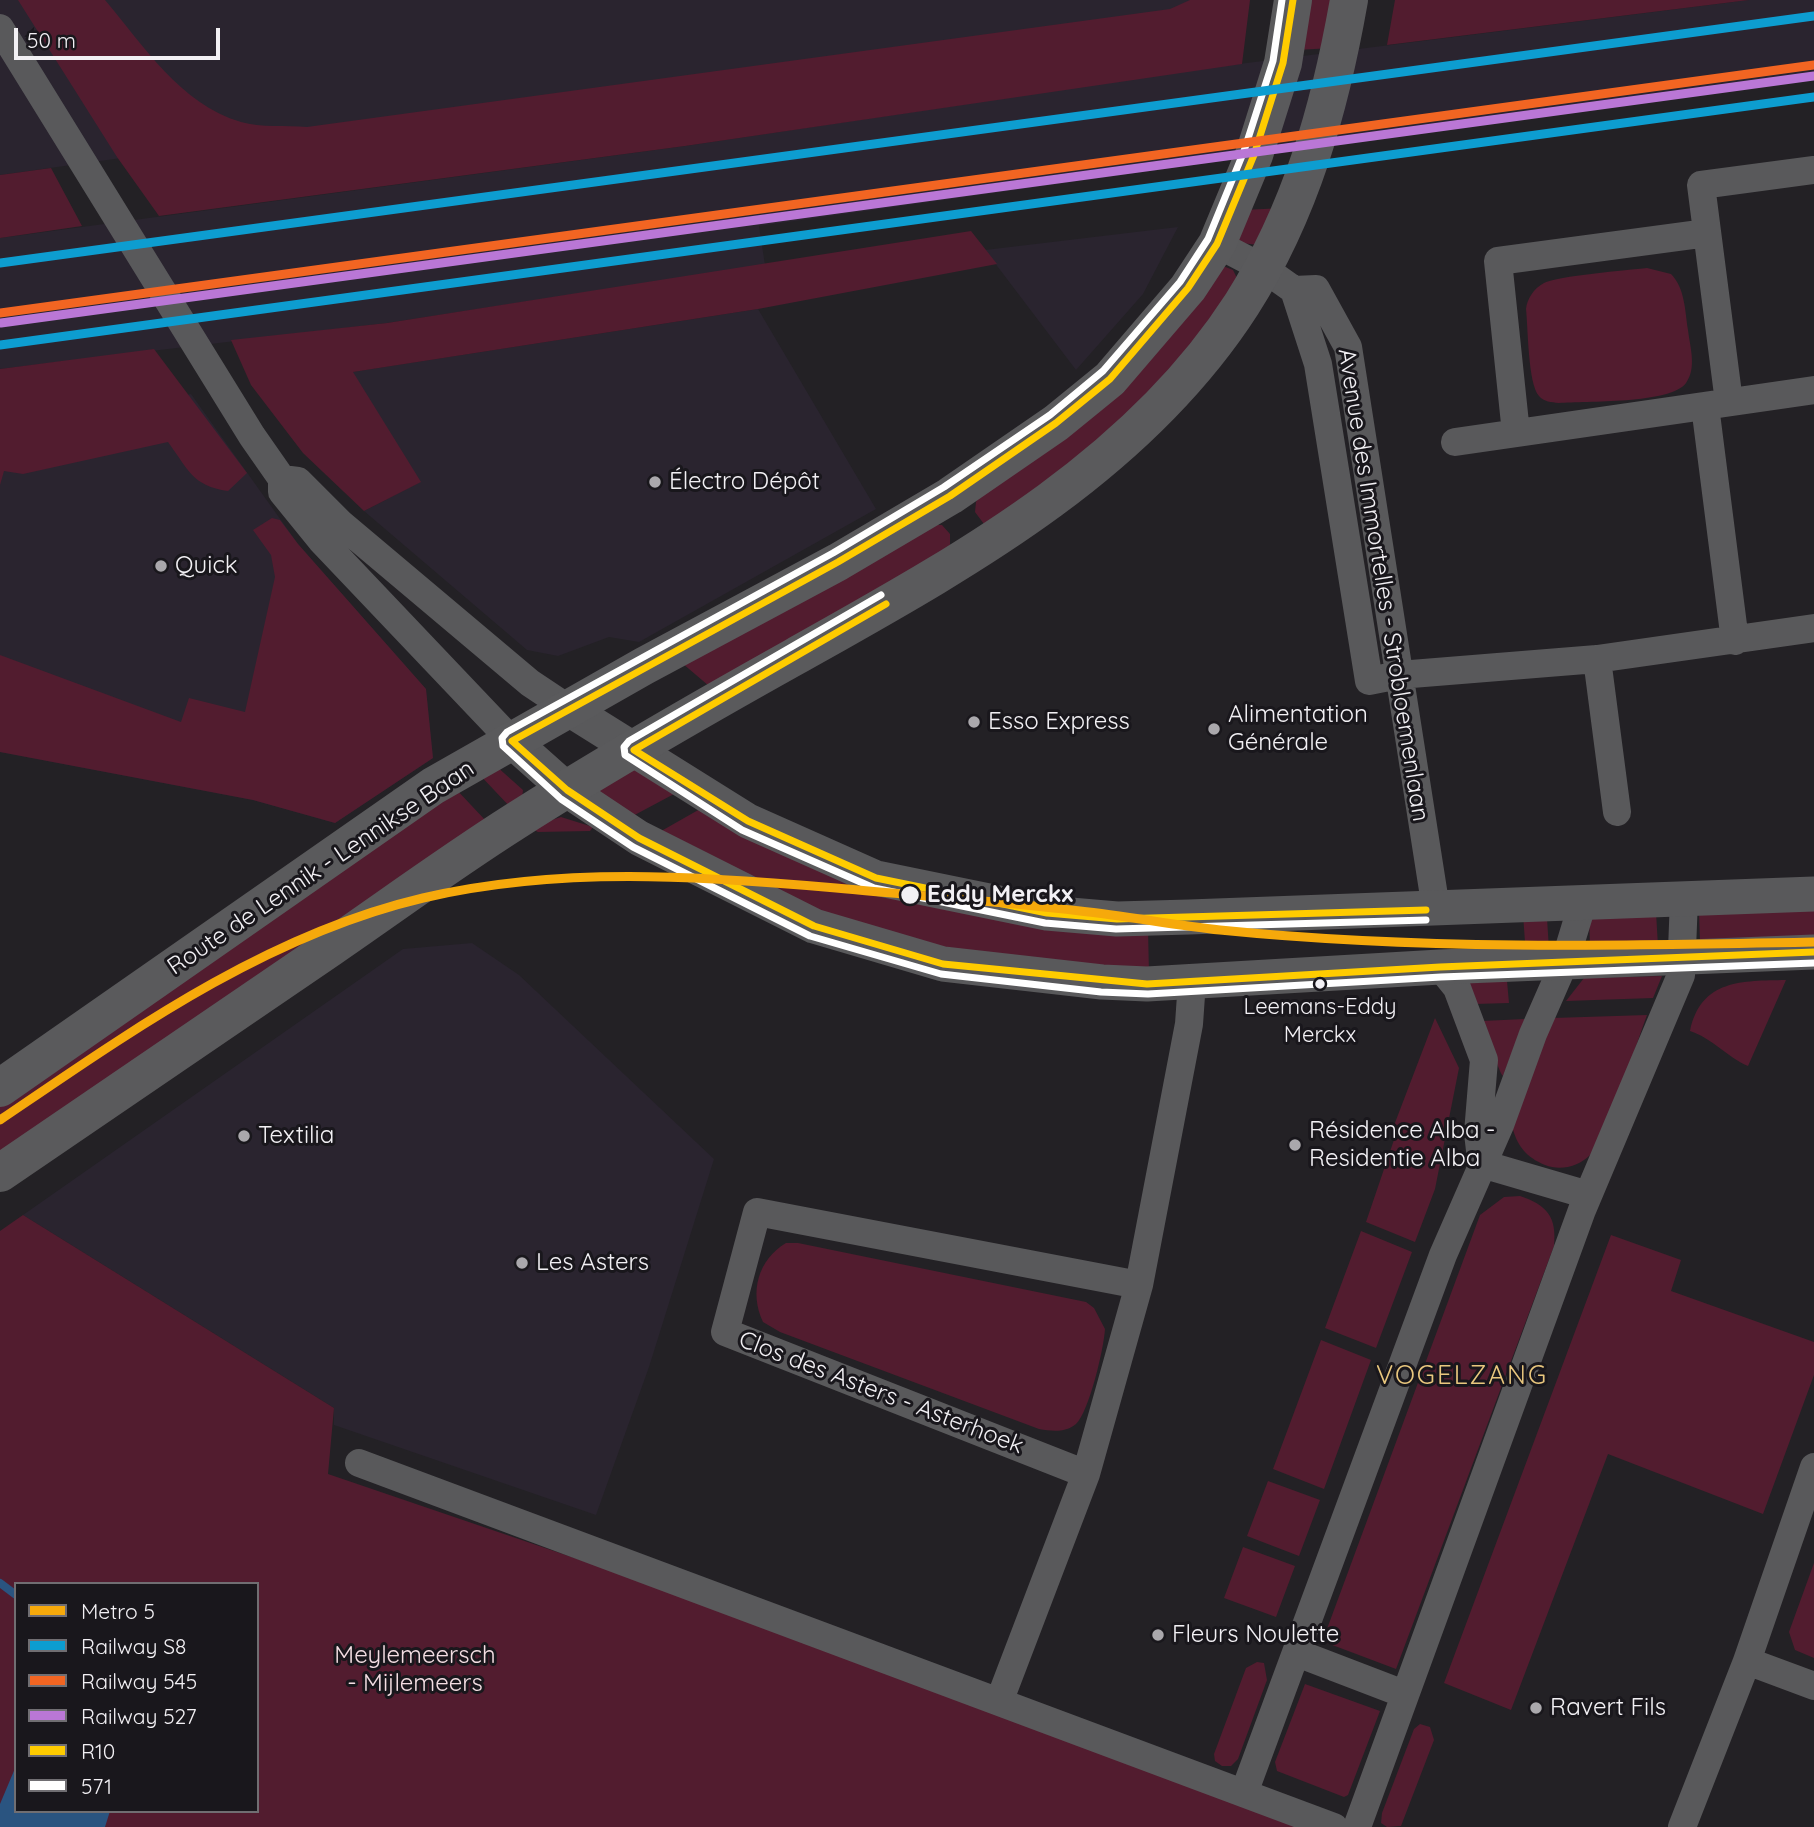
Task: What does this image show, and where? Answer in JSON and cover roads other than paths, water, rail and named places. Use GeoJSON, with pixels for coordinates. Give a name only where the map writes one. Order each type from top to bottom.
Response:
{"type":"FeatureCollection","features":[{"type":"Feature","properties":{"kind":"main road","name":"Route de Lennik - Lennikse Baan"},"geometry":{"type":"LineString","coordinates":[[0,1088],[433,786],[838,562],[950,496],[1056,423],[1110,379],[1149,337],[1188,288],[1224,227],[1254,155],[1283,63],[1293,0]]}},
{"type":"Feature","properties":{"kind":"main road"},"geometry":{"type":"LineString","coordinates":[[0,1173],[494,835],[634,750],[981,550],[1068,487],[1145,421],[1232,317],[1263,268],[1294,206],[1314,153],[1336,77],[1349,0]]}},
{"type":"Feature","properties":{"kind":"street"},"geometry":{"type":"LineString","coordinates":[[0,28],[202,356],[282,479],[282,492],[321,540],[512,741],[567,790],[639,838],[814,926],[943,964],[1102,982],[1192,981],[1565,961],[1814,952]]}},
{"type":"Feature","properties":{"kind":"street"},"geometry":{"type":"LineString","coordinates":[[1735,641],[1707,233],[1701,185],[1814,170]]}},
{"type":"Feature","properties":{"kind":"street"},"geometry":{"type":"LineString","coordinates":[[1224,227],[1263,268]]}},
{"type":"Feature","properties":{"kind":"street"},"geometry":{"type":"LineString","coordinates":[[1516,433],[1498,261],[1707,233]]}},
{"type":"Feature","properties":{"kind":"street","name":"Avenue des Immortelles - Strobloemenlaan"},"geometry":{"type":"LineString","coordinates":[[1263,268],[1294,290],[1318,364],[1369,681],[1399,675]]}},
{"type":"Feature","properties":{"kind":"street","name":"Avenue des Immortelles - Strobloemenlaan"},"geometry":{"type":"LineString","coordinates":[[1294,290],[1316,289],[1348,347],[1436,909]]}},
{"type":"Feature","properties":{"kind":"street"},"geometry":{"type":"LineString","coordinates":[[1455,442],[1814,390]]}},
{"type":"Feature","properties":{"kind":"street"},"geometry":{"type":"LineString","coordinates":[[282,479],[298,481],[340,523],[530,683],[748,821],[876,878],[1047,913],[1117,919],[1814,894]]}},
{"type":"Feature","properties":{"kind":"street"},"geometry":{"type":"LineString","coordinates":[[1399,675],[1597,659],[1814,628]]}},
{"type":"Feature","properties":{"kind":"street"},"geometry":{"type":"LineString","coordinates":[[1597,659],[1617,812]]}},
{"type":"Feature","properties":{"kind":"street"},"geometry":{"type":"LineString","coordinates":[[1357,1827],[1588,1195],[1681,975],[1684,899]]}},
{"type":"Feature","properties":{"kind":"street"},"geometry":{"type":"LineString","coordinates":[[1244,1793],[1443,1255],[1565,961],[1583,902]]}},
{"type":"Feature","properties":{"kind":"street"},"geometry":{"type":"LineString","coordinates":[[1440,967],[1457,988],[1484,1060],[1478,1133],[1482,1164]]}},
{"type":"Feature","properties":{"kind":"street"},"geometry":{"type":"LineString","coordinates":[[999,1702],[1086,1474],[1139,1285],[1189,1024],[1192,981]]}},
{"type":"Feature","properties":{"kind":"street"},"geometry":{"type":"LineString","coordinates":[[1482,1164],[1588,1195]]}},
{"type":"Feature","properties":{"kind":"street","name":"Clos des Asters - Asterhoek"},"geometry":{"type":"LineString","coordinates":[[1086,1474],[724,1332],[757,1212],[1139,1285]]}},
{"type":"Feature","properties":{"kind":"street"},"geometry":{"type":"LineString","coordinates":[[359,1463],[1334,1827]]}},
{"type":"Feature","properties":{"kind":"street"},"geometry":{"type":"LineString","coordinates":[[1682,1827],[1747,1661],[1814,1467]]}},
{"type":"Feature","properties":{"kind":"street"},"geometry":{"type":"LineString","coordinates":[[1297,1653],[1404,1694]]}},
{"type":"Feature","properties":{"kind":"street"},"geometry":{"type":"LineString","coordinates":[[1747,1661],[1814,1686]]}},
{"type":"Feature","properties":{"kind":"water"},"geometry":{"type":"Polygon","coordinates":[[[14,1771],[14,1813],[109,1813],[105,1827],[0,1827],[0,1804],[14,1771]]]}},
{"type":"Feature","properties":{"kind":"waterway"},"geometry":{"type":"LineString","coordinates":[[0,1583],[14,1594]]}},
{"type":"Feature","properties":{"kind":"metro line","name":"5"},"geometry":{"type":"LineString","coordinates":[[0,1120],[150,1020],[255,961],[309,936],[365,915],[423,898],[526,881],[629,876],[733,880],[1019,904],[1220,930],[1368,941],[1517,945],[1814,942]]}},
{"type":"Feature","properties":{"kind":"rail line","name":"S8"},"geometry":{"type":"LineString","coordinates":[[0,263],[1814,16]]}},
{"type":"Feature","properties":{"kind":"rail line","name":"545"},"geometry":{"type":"LineString","coordinates":[[0,313],[1814,65]]}},
{"type":"Feature","properties":{"kind":"rail line","name":"527"},"geometry":{"type":"LineString","coordinates":[[1,323],[1814,76]]}},
{"type":"Feature","properties":{"kind":"rail line","name":"S8"},"geometry":{"type":"LineString","coordinates":[[0,345],[1814,97]]}},
{"type":"Feature","properties":{"kind":"place","name":"Électro Dépôt"},"geometry":{"type":"Point","coordinates":[655,482]}},
{"type":"Feature","properties":{"kind":"place","name":"Quick"},"geometry":{"type":"Point","coordinates":[161,566]}},
{"type":"Feature","properties":{"kind":"place","name":"Esso Express"},"geometry":{"type":"Point","coordinates":[974,722]}},
{"type":"Feature","properties":{"kind":"place","name":"Alimentation Générale"},"geometry":{"type":"Point","coordinates":[1214,729]}},
{"type":"Feature","properties":{"kind":"place","name":"Eddy Merckx"},"geometry":{"type":"Point","coordinates":[910,895]}},
{"type":"Feature","properties":{"kind":"place","name":"Leemans-Eddy Merckx"},"geometry":{"type":"Point","coordinates":[1320,984]}},
{"type":"Feature","properties":{"kind":"place","name":"Textilia"},"geometry":{"type":"Point","coordinates":[244,1136]}},
{"type":"Feature","properties":{"kind":"place","name":"Résidence Alba - Residentie Alba"},"geometry":{"type":"Point","coordinates":[1295,1145]}},
{"type":"Feature","properties":{"kind":"place","name":"Les Asters"},"geometry":{"type":"Point","coordinates":[522,1263]}},
{"type":"Feature","properties":{"kind":"place","name":"Fleurs Noulette"},"geometry":{"type":"Point","coordinates":[1158,1635]}},
{"type":"Feature","properties":{"kind":"place","name":"Ravert Fils"},"geometry":{"type":"Point","coordinates":[1536,1708]}},
{"type":"Feature","properties":{"kind":"district","name":"VOGELZANG"},"geometry":{"type":"Point","coordinates":[1462,1376]}},
{"type":"Feature","properties":{"kind":"park label","name":"Meylemeersch - Mijlemeers"},"geometry":{"type":"Point","coordinates":[415,1670]}}]}
